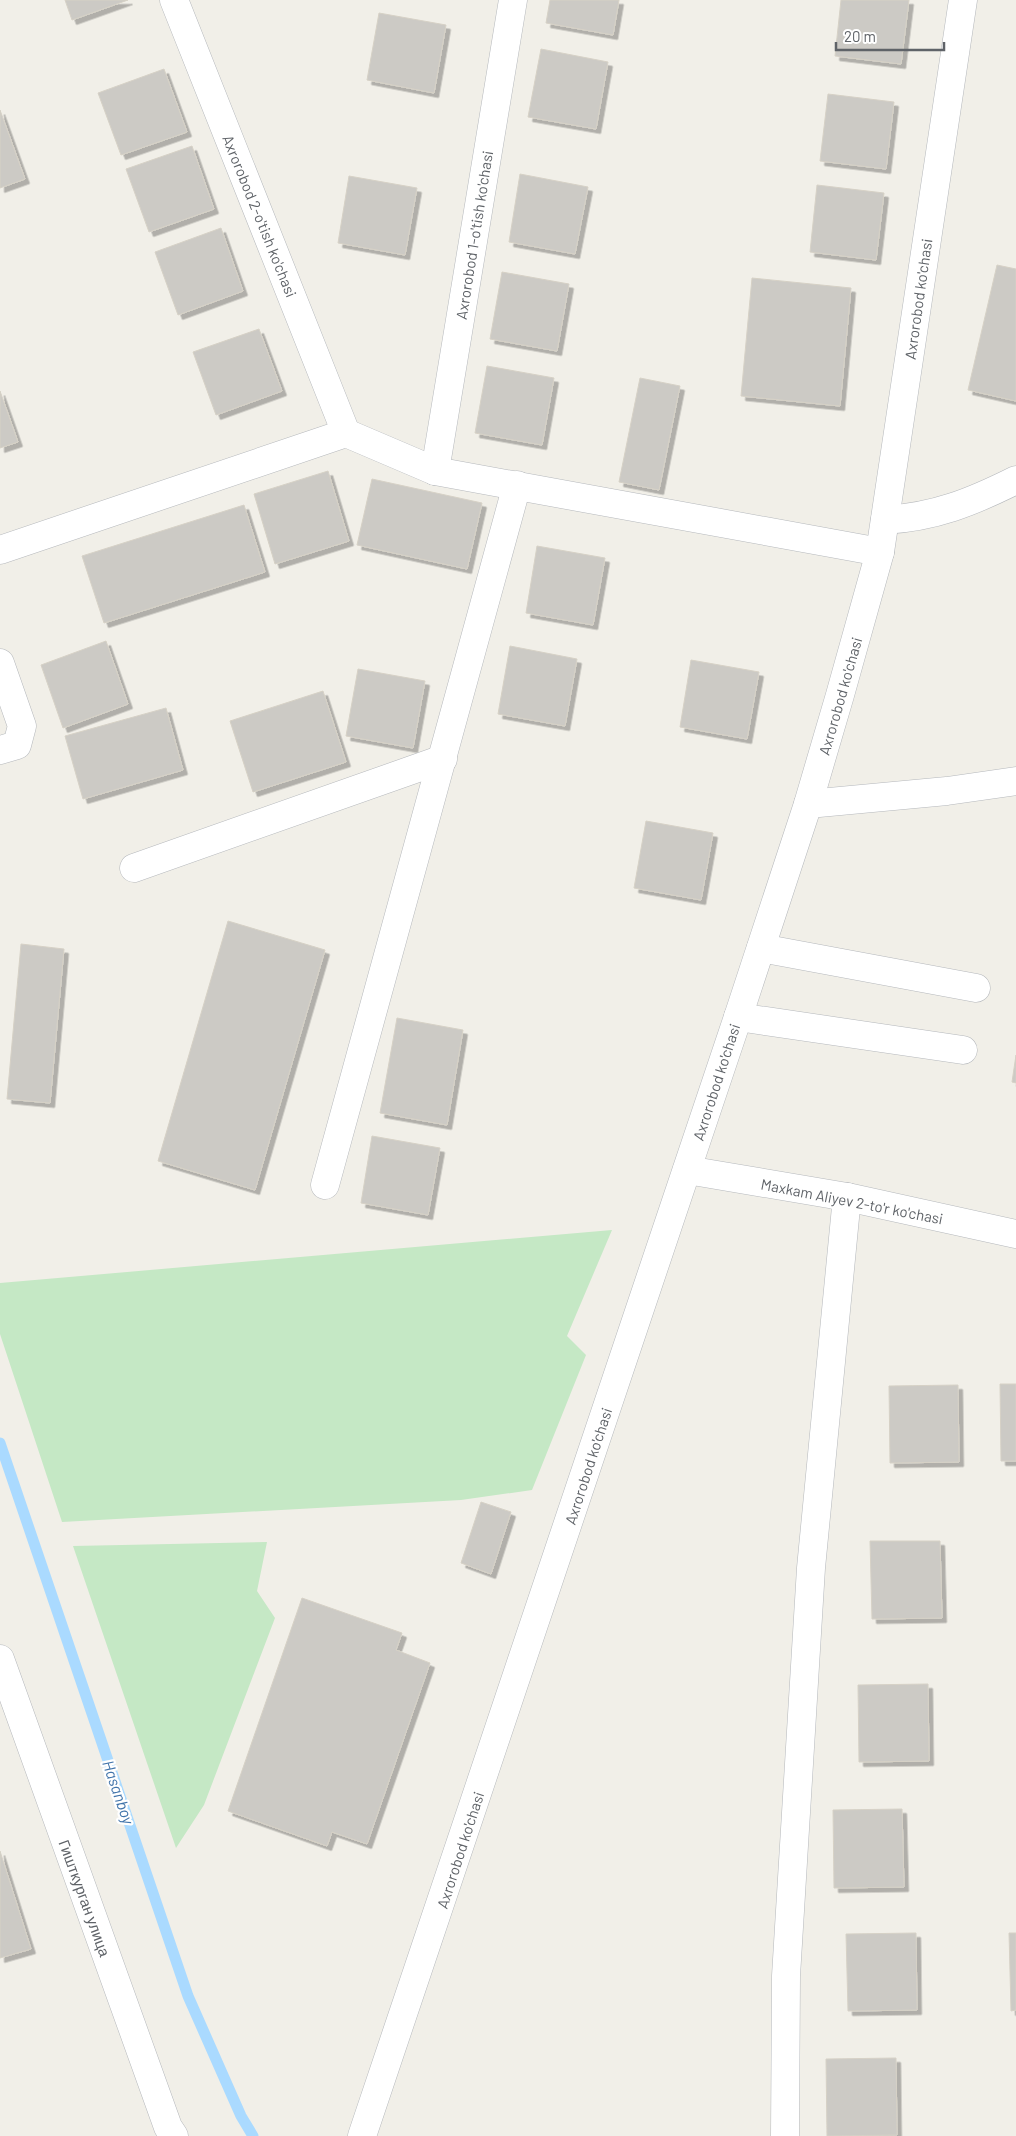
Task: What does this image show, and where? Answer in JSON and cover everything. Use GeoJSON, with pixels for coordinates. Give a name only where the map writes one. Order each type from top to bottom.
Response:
{"type":"FeatureCollection","features":[{"type":"Feature","properties":{"kind":"street","name":"Axrorobod 2-o'tish ko'chasi"},"geometry":{"type":"LineString","coordinates":[[174,0],[346,433]]}},
{"type":"Feature","properties":{"kind":"street","name":"Axrorobod 1-o'tish ko'chasi"},"geometry":{"type":"LineString","coordinates":[[435,471],[513,0]]}},
{"type":"Feature","properties":{"kind":"street","name":"Axrorobod ko'chasi"},"geometry":{"type":"LineString","coordinates":[[359,2135],[429,1943],[761,948],[808,804],[880,552],[963,0]]}},
{"type":"Feature","properties":{"kind":"street"},"geometry":{"type":"LineString","coordinates":[[0,550],[346,433],[435,471],[880,552]]}},
{"type":"Feature","properties":{"kind":"street"},"geometry":{"type":"LineString","coordinates":[[885,520],[919,518],[989,494],[1016,480]]}},
{"type":"Feature","properties":{"kind":"street"},"geometry":{"type":"LineString","coordinates":[[325,1185],[517,485]]}},
{"type":"Feature","properties":{"kind":"street"},"geometry":{"type":"LineString","coordinates":[[0,663],[22,726],[17,745],[0,750]]}},
{"type":"Feature","properties":{"kind":"street"},"geometry":{"type":"LineString","coordinates":[[134,868],[443,759]]}},
{"type":"Feature","properties":{"kind":"street"},"geometry":{"type":"LineString","coordinates":[[808,804],[947,791],[1016,781]]}},
{"type":"Feature","properties":{"kind":"street"},"geometry":{"type":"LineString","coordinates":[[761,948],[976,988]]}},
{"type":"Feature","properties":{"kind":"street"},"geometry":{"type":"LineString","coordinates":[[738,1016],[963,1050]]}},
{"type":"Feature","properties":{"kind":"street","name":"Maxkam Aliyev 2-to'r ko'chasi"},"geometry":{"type":"LineString","coordinates":[[687,1170],[847,1197],[1016,1234]]}},
{"type":"Feature","properties":{"kind":"street"},"geometry":{"type":"LineString","coordinates":[[785,2136],[786,1976],[811,1568],[847,1197]]}},
{"type":"Feature","properties":{"kind":"street","name":"Гишткурган улица"},"geometry":{"type":"LineString","coordinates":[[0,1659],[140,2052],[168,2127],[174,2136]]}},
{"type":"Feature","properties":{"kind":"green space"},"geometry":{"type":"Polygon","coordinates":[[[612,1230],[567,1336],[586,1355],[532,1490],[461,1500],[62,1522],[0,1334],[0,1283],[612,1230]]]}},
{"type":"Feature","properties":{"kind":"green space"},"geometry":{"type":"Polygon","coordinates":[[[267,1542],[257,1591],[275,1618],[204,1805],[176,1848],[73,1546],[267,1542]]]}},
{"type":"Feature","properties":{"kind":"building"},"geometry":{"type":"Polygon","coordinates":[[[65,0],[128,0],[72,20],[65,0]]]}},
{"type":"Feature","properties":{"kind":"building"},"geometry":{"type":"Polygon","coordinates":[[[550,0],[619,0],[613,35],[546,23],[550,0]]]}},
{"type":"Feature","properties":{"kind":"building"},"geometry":{"type":"Polygon","coordinates":[[[841,0],[909,0],[901,64],[835,56],[841,0]]]}},
{"type":"Feature","properties":{"kind":"building"},"geometry":{"type":"Polygon","coordinates":[[[379,13],[446,25],[434,93],[367,80],[379,13]]]}},
{"type":"Feature","properties":{"kind":"building"},"geometry":{"type":"Polygon","coordinates":[[[541,49],[608,62],[596,129],[528,117],[541,49]]]}},
{"type":"Feature","properties":{"kind":"building"},"geometry":{"type":"Polygon","coordinates":[[[164,69],[187,132],[121,155],[98,93],[164,69]]]}},
{"type":"Feature","properties":{"kind":"building"},"geometry":{"type":"Polygon","coordinates":[[[828,94],[894,102],[886,169],[820,161],[828,94]]]}},
{"type":"Feature","properties":{"kind":"building"},"geometry":{"type":"Polygon","coordinates":[[[0,110],[25,179],[0,188],[0,110]]]}},
{"type":"Feature","properties":{"kind":"building"},"geometry":{"type":"Polygon","coordinates":[[[192,146],[214,209],[149,232],[126,169],[192,146]]]}},
{"type":"Feature","properties":{"kind":"building"},"geometry":{"type":"Polygon","coordinates":[[[520,174],[588,187],[575,254],[509,242],[520,174]]]}},
{"type":"Feature","properties":{"kind":"building"},"geometry":{"type":"Polygon","coordinates":[[[349,176],[417,188],[405,255],[338,243],[349,176]]]}},
{"type":"Feature","properties":{"kind":"building"},"geometry":{"type":"Polygon","coordinates":[[[817,185],[884,193],[876,260],[810,252],[817,185]]]}},
{"type":"Feature","properties":{"kind":"building"},"geometry":{"type":"Polygon","coordinates":[[[221,228],[243,291],[178,315],[155,252],[221,228]]]}},
{"type":"Feature","properties":{"kind":"building"},"geometry":{"type":"Polygon","coordinates":[[[997,265],[1016,269],[1016,401],[968,390],[997,265]]]}},
{"type":"Feature","properties":{"kind":"building"},"geometry":{"type":"Polygon","coordinates":[[[502,272],[569,284],[557,351],[490,339],[502,272]]]}},
{"type":"Feature","properties":{"kind":"building"},"geometry":{"type":"Polygon","coordinates":[[[752,278],[851,288],[840,406],[741,396],[752,278]]]}},
{"type":"Feature","properties":{"kind":"building"},"geometry":{"type":"Polygon","coordinates":[[[259,329],[282,391],[216,415],[193,352],[259,329]]]}},
{"type":"Feature","properties":{"kind":"building"},"geometry":{"type":"Polygon","coordinates":[[[487,366],[554,378],[542,445],[475,433],[487,366]]]}},
{"type":"Feature","properties":{"kind":"building"},"geometry":{"type":"Polygon","coordinates":[[[640,378],[680,386],[659,490],[619,482],[640,378]]]}},
{"type":"Feature","properties":{"kind":"building"},"geometry":{"type":"Polygon","coordinates":[[[0,391],[18,442],[0,448],[0,391]]]}},
{"type":"Feature","properties":{"kind":"building"},"geometry":{"type":"Polygon","coordinates":[[[328,471],[349,541],[275,564],[254,494],[328,471]]]}},
{"type":"Feature","properties":{"kind":"building"},"geometry":{"type":"Polygon","coordinates":[[[372,479],[482,503],[467,569],[357,545],[372,479]]]}},
{"type":"Feature","properties":{"kind":"building"},"geometry":{"type":"Polygon","coordinates":[[[244,505],[265,572],[104,623],[82,556],[244,505]]]}},
{"type":"Feature","properties":{"kind":"building"},"geometry":{"type":"Polygon","coordinates":[[[537,546],[605,558],[593,625],[526,613],[537,546]]]}},
{"type":"Feature","properties":{"kind":"building"},"geometry":{"type":"Polygon","coordinates":[[[106,641],[128,704],[63,728],[41,665],[106,641]]]}},
{"type":"Feature","properties":{"kind":"building"},"geometry":{"type":"Polygon","coordinates":[[[510,646],[577,659],[565,726],[498,714],[510,646]]]}},
{"type":"Feature","properties":{"kind":"building"},"geometry":{"type":"Polygon","coordinates":[[[691,660],[759,672],[747,739],[680,727],[691,660]]]}},
{"type":"Feature","properties":{"kind":"building"},"geometry":{"type":"Polygon","coordinates":[[[358,669],[425,681],[413,748],[346,736],[358,669]]]}},
{"type":"Feature","properties":{"kind":"building"},"geometry":{"type":"Polygon","coordinates":[[[323,691],[346,762],[253,792],[230,721],[323,691]]]}},
{"type":"Feature","properties":{"kind":"building"},"geometry":{"type":"Polygon","coordinates":[[[166,708],[183,770],[83,799],[65,736],[166,708]]]}},
{"type":"Feature","properties":{"kind":"building"},"geometry":{"type":"Polygon","coordinates":[[[646,821],[713,833],[701,900],[634,888],[646,821]]]}},
{"type":"Feature","properties":{"kind":"building"},"geometry":{"type":"Polygon","coordinates":[[[228,921],[325,950],[255,1190],[158,1161],[228,921]]]}},
{"type":"Feature","properties":{"kind":"building"},"geometry":{"type":"Polygon","coordinates":[[[21,944],[64,949],[50,1103],[7,1099],[21,944]]]}},
{"type":"Feature","properties":{"kind":"building"},"geometry":{"type":"Polygon","coordinates":[[[397,1018],[463,1030],[447,1125],[380,1113],[397,1018]]]}},
{"type":"Feature","properties":{"kind":"building"},"geometry":{"type":"Polygon","coordinates":[[[1016,1055],[1016,1083],[1012,1082],[1016,1055]]]}},
{"type":"Feature","properties":{"kind":"building"},"geometry":{"type":"Polygon","coordinates":[[[372,1136],[440,1148],[428,1215],[361,1203],[372,1136]]]}},
{"type":"Feature","properties":{"kind":"building"},"geometry":{"type":"Polygon","coordinates":[[[1000,1384],[1016,1384],[1016,1461],[1001,1461],[1000,1384]]]}},
{"type":"Feature","properties":{"kind":"building"},"geometry":{"type":"Polygon","coordinates":[[[958,1385],[959,1462],[890,1463],[889,1386],[958,1385]]]}},
{"type":"Feature","properties":{"kind":"building"},"geometry":{"type":"Polygon","coordinates":[[[481,1502],[511,1512],[491,1574],[461,1563],[481,1502]]]}},
{"type":"Feature","properties":{"kind":"building"},"geometry":{"type":"Polygon","coordinates":[[[870,1541],[940,1541],[942,1618],[872,1619],[870,1541]]]}},
{"type":"Feature","properties":{"kind":"building"},"geometry":{"type":"Polygon","coordinates":[[[302,1598],[402,1633],[396,1650],[430,1663],[367,1844],[332,1832],[327,1846],[228,1811],[302,1598]]]}},
{"type":"Feature","properties":{"kind":"building"},"geometry":{"type":"Polygon","coordinates":[[[928,1684],[929,1761],[859,1762],[858,1685],[928,1684]]]}},
{"type":"Feature","properties":{"kind":"building"},"geometry":{"type":"Polygon","coordinates":[[[902,1809],[904,1887],[834,1888],[833,1810],[902,1809]]]}},
{"type":"Feature","properties":{"kind":"building"},"geometry":{"type":"Polygon","coordinates":[[[0,1851],[31,1949],[0,1958],[0,1851]]]}},
{"type":"Feature","properties":{"kind":"building"},"geometry":{"type":"Polygon","coordinates":[[[916,1933],[917,2010],[848,2011],[846,1934],[916,1933]]]}},
{"type":"Feature","properties":{"kind":"building"},"geometry":{"type":"Polygon","coordinates":[[[1009,1933],[1016,1933],[1016,2010],[1011,2011],[1009,1933]]]}},
{"type":"Feature","properties":{"kind":"building"},"geometry":{"type":"Polygon","coordinates":[[[896,2058],[897,2135],[827,2136],[826,2059],[896,2058]]]}},
{"type":"Feature","properties":{"kind":"waterway","name":"Hasanboy"},"geometry":{"type":"LineString","coordinates":[[0,1443],[188,1996],[241,2116],[253,2136]]}}]}
